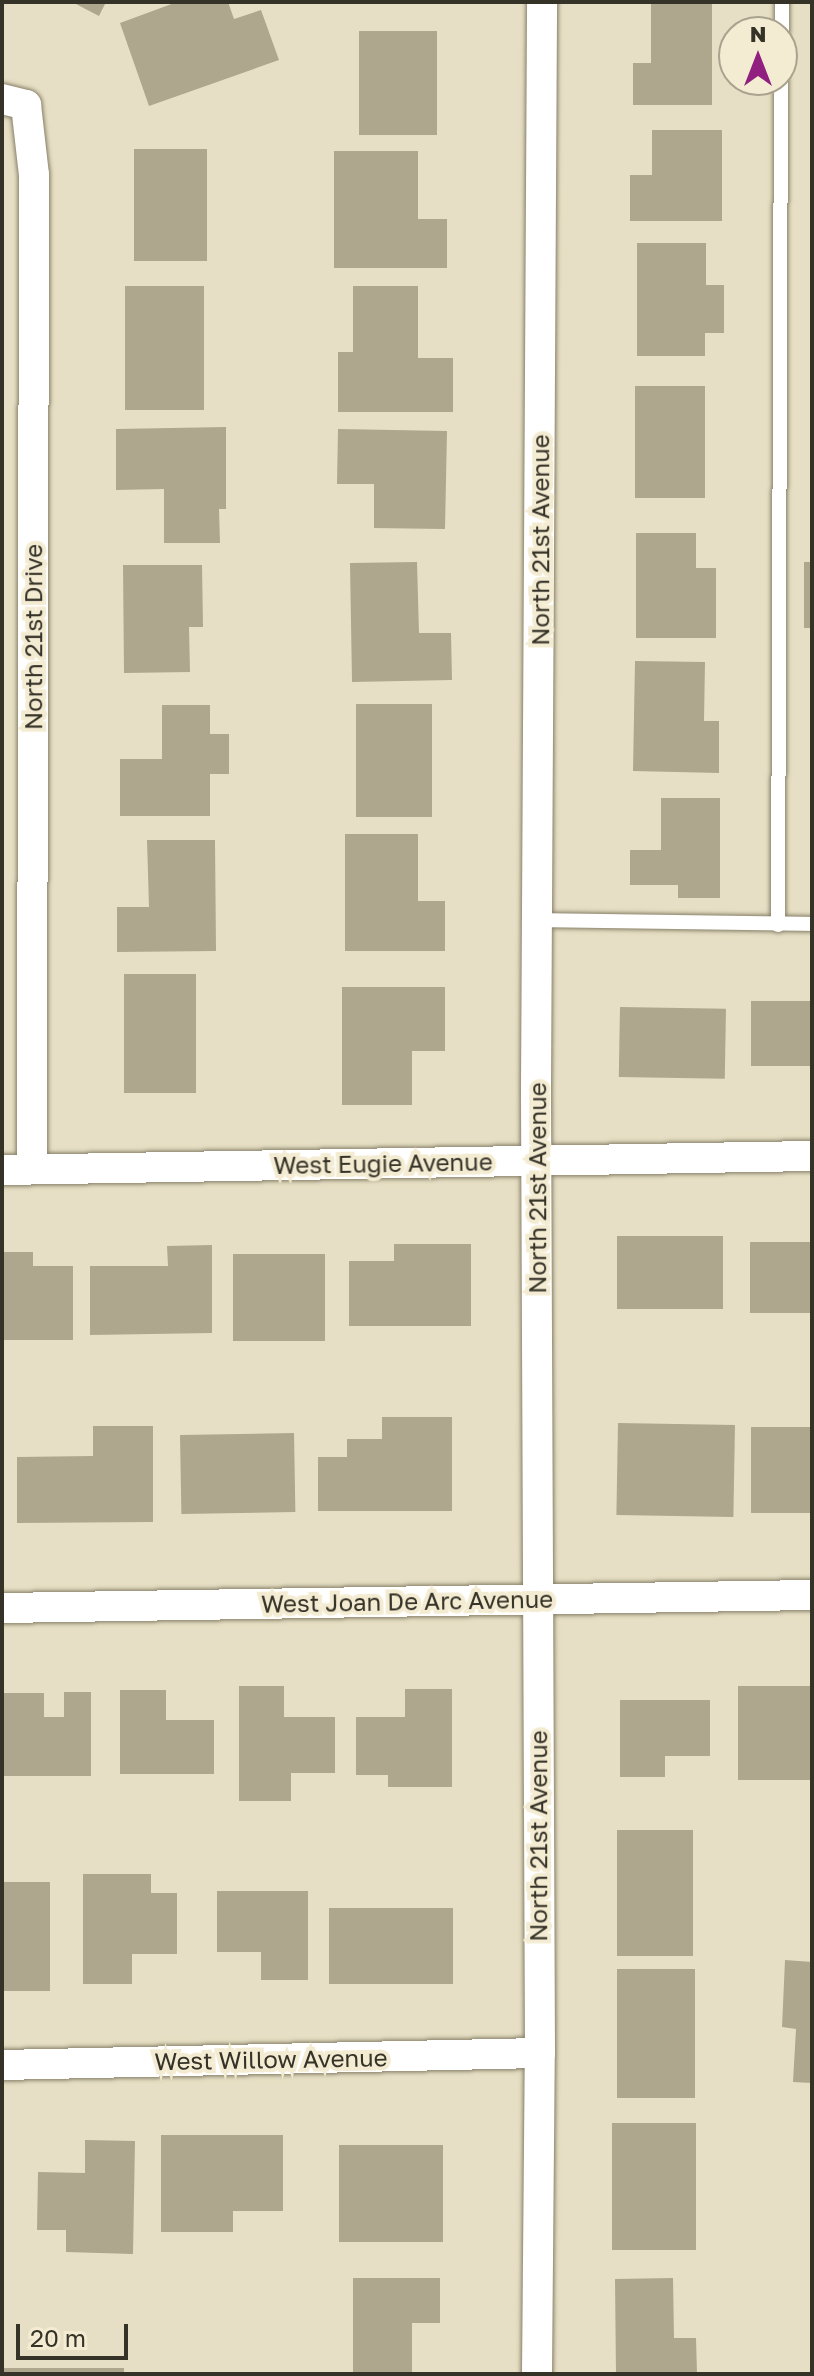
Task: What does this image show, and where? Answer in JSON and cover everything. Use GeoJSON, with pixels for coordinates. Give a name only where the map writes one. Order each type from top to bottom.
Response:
{"type":"FeatureCollection","features":[{"type":"Feature","properties":{"kind":"street","name":"North 21st Avenue"},"geometry":{"type":"LineString","coordinates":[[537,2374],[540,2053],[536,1599],[542,2]]}},
{"type":"Feature","properties":{"kind":"street","name":"North 21st Drive"},"geometry":{"type":"LineString","coordinates":[[14,102],[34,175],[17,1169]]}},
{"type":"Feature","properties":{"kind":"street","name":"West Eugie Avenue"},"geometry":{"type":"LineString","coordinates":[[17,1169],[812,1156]]}},
{"type":"Feature","properties":{"kind":"street","name":"West Joan De Arc Avenue"},"geometry":{"type":"LineString","coordinates":[[2,1608],[812,1595]]}},
{"type":"Feature","properties":{"kind":"street","name":"West Willow Avenue"},"geometry":{"type":"LineString","coordinates":[[2,2065],[540,2053]]}},
{"type":"Feature","properties":{"kind":"lane"},"geometry":{"type":"LineString","coordinates":[[778,925],[781,96]]}},
{"type":"Feature","properties":{"kind":"lane"},"geometry":{"type":"LineString","coordinates":[[539,920],[812,924]]}},
{"type":"Feature","properties":{"kind":"building"},"geometry":{"type":"Polygon","coordinates":[[[72,2],[106,2],[99,16],[72,2]]]}},
{"type":"Feature","properties":{"kind":"building"},"geometry":{"type":"Polygon","coordinates":[[[177,2],[228,2],[234,19],[261,10],[279,60],[149,106],[120,23],[177,2]]]}},
{"type":"Feature","properties":{"kind":"building"},"geometry":{"type":"Polygon","coordinates":[[[651,2],[712,2],[712,105],[633,105],[633,63],[651,63],[651,2]]]}},
{"type":"Feature","properties":{"kind":"building"},"geometry":{"type":"Polygon","coordinates":[[[359,31],[437,31],[437,135],[359,135],[359,31]]]}},
{"type":"Feature","properties":{"kind":"building"},"geometry":{"type":"Polygon","coordinates":[[[652,130],[722,130],[722,221],[630,221],[630,175],[652,175],[652,130]]]}},
{"type":"Feature","properties":{"kind":"building"},"geometry":{"type":"Polygon","coordinates":[[[134,149],[207,149],[207,261],[134,261],[134,149]]]}},
{"type":"Feature","properties":{"kind":"building"},"geometry":{"type":"Polygon","coordinates":[[[334,151],[418,151],[418,219],[447,219],[447,268],[334,268],[334,151]]]}},
{"type":"Feature","properties":{"kind":"building"},"geometry":{"type":"Polygon","coordinates":[[[637,243],[706,243],[706,285],[724,285],[724,333],[705,333],[705,356],[637,356],[637,243]]]}},
{"type":"Feature","properties":{"kind":"building"},"geometry":{"type":"Polygon","coordinates":[[[125,286],[204,286],[204,410],[125,410],[125,286]]]}},
{"type":"Feature","properties":{"kind":"building"},"geometry":{"type":"Polygon","coordinates":[[[353,286],[418,286],[418,358],[453,358],[453,412],[338,412],[338,352],[353,352],[353,286]]]}},
{"type":"Feature","properties":{"kind":"building"},"geometry":{"type":"Polygon","coordinates":[[[635,386],[705,386],[705,498],[635,498],[635,386]]]}},
{"type":"Feature","properties":{"kind":"building"},"geometry":{"type":"Polygon","coordinates":[[[226,427],[226,509],[219,509],[220,543],[164,543],[164,489],[116,490],[116,429],[226,427]]]}},
{"type":"Feature","properties":{"kind":"building"},"geometry":{"type":"Polygon","coordinates":[[[338,429],[447,431],[445,529],[374,528],[374,484],[337,484],[338,429]]]}},
{"type":"Feature","properties":{"kind":"building"},"geometry":{"type":"Polygon","coordinates":[[[636,533],[696,533],[696,568],[716,568],[716,638],[636,638],[636,533]]]}},
{"type":"Feature","properties":{"kind":"building"},"geometry":{"type":"Polygon","coordinates":[[[417,562],[419,633],[451,633],[452,680],[352,682],[350,563],[417,562]]]}},
{"type":"Feature","properties":{"kind":"building"},"geometry":{"type":"Polygon","coordinates":[[[804,562],[812,562],[812,628],[804,628],[804,562]]]}},
{"type":"Feature","properties":{"kind":"building"},"geometry":{"type":"Polygon","coordinates":[[[123,565],[202,565],[203,627],[189,627],[190,672],[124,673],[123,565]]]}},
{"type":"Feature","properties":{"kind":"building"},"geometry":{"type":"Polygon","coordinates":[[[635,661],[705,662],[704,721],[719,721],[719,773],[633,771],[635,661]]]}},
{"type":"Feature","properties":{"kind":"building"},"geometry":{"type":"Polygon","coordinates":[[[356,704],[432,704],[432,817],[356,817],[356,704]]]}},
{"type":"Feature","properties":{"kind":"building"},"geometry":{"type":"Polygon","coordinates":[[[162,705],[210,705],[210,734],[229,734],[229,774],[210,774],[210,816],[120,816],[120,759],[162,759],[162,705]]]}},
{"type":"Feature","properties":{"kind":"building"},"geometry":{"type":"Polygon","coordinates":[[[661,798],[720,798],[720,898],[678,898],[678,885],[630,885],[630,850],[661,850],[661,798]]]}},
{"type":"Feature","properties":{"kind":"building"},"geometry":{"type":"Polygon","coordinates":[[[345,834],[418,834],[418,901],[445,901],[445,951],[345,951],[345,834]]]}},
{"type":"Feature","properties":{"kind":"building"},"geometry":{"type":"Polygon","coordinates":[[[147,840],[215,840],[216,951],[117,952],[117,907],[149,907],[147,840]]]}},
{"type":"Feature","properties":{"kind":"building"},"geometry":{"type":"Polygon","coordinates":[[[124,974],[196,974],[196,1093],[124,1093],[124,974]]]}},
{"type":"Feature","properties":{"kind":"building"},"geometry":{"type":"Polygon","coordinates":[[[342,987],[445,987],[445,1051],[412,1051],[412,1105],[342,1105],[342,987]]]}},
{"type":"Feature","properties":{"kind":"building"},"geometry":{"type":"Polygon","coordinates":[[[751,1001],[812,1001],[812,1066],[751,1066],[751,1001]]]}},
{"type":"Feature","properties":{"kind":"building"},"geometry":{"type":"Polygon","coordinates":[[[620,1007],[726,1009],[725,1079],[619,1077],[620,1007]]]}},
{"type":"Feature","properties":{"kind":"building"},"geometry":{"type":"Polygon","coordinates":[[[617,1236],[723,1236],[723,1309],[617,1309],[617,1236]]]}},
{"type":"Feature","properties":{"kind":"building"},"geometry":{"type":"Polygon","coordinates":[[[750,1242],[812,1242],[812,1313],[750,1313],[750,1242]]]}},
{"type":"Feature","properties":{"kind":"building"},"geometry":{"type":"Polygon","coordinates":[[[394,1244],[471,1244],[471,1326],[349,1326],[349,1261],[394,1261],[394,1244]]]}},
{"type":"Feature","properties":{"kind":"building"},"geometry":{"type":"Polygon","coordinates":[[[212,1245],[212,1333],[90,1335],[90,1266],[168,1266],[167,1246],[212,1245]]]}},
{"type":"Feature","properties":{"kind":"building"},"geometry":{"type":"Polygon","coordinates":[[[2,1252],[33,1252],[33,1266],[73,1266],[73,1340],[2,1340],[2,1252]]]}},
{"type":"Feature","properties":{"kind":"building"},"geometry":{"type":"Polygon","coordinates":[[[233,1254],[325,1254],[325,1341],[233,1341],[233,1254]]]}},
{"type":"Feature","properties":{"kind":"building"},"geometry":{"type":"Polygon","coordinates":[[[382,1417],[452,1417],[452,1511],[318,1511],[318,1457],[347,1457],[347,1439],[382,1439],[382,1417]]]}},
{"type":"Feature","properties":{"kind":"building"},"geometry":{"type":"Polygon","coordinates":[[[618,1423],[735,1425],[733,1517],[616,1515],[618,1423]]]}},
{"type":"Feature","properties":{"kind":"building"},"geometry":{"type":"Polygon","coordinates":[[[93,1426],[153,1426],[153,1522],[17,1523],[17,1457],[93,1456],[93,1426]]]}},
{"type":"Feature","properties":{"kind":"building"},"geometry":{"type":"Polygon","coordinates":[[[751,1427],[812,1427],[812,1513],[751,1513],[751,1427]]]}},
{"type":"Feature","properties":{"kind":"building"},"geometry":{"type":"Polygon","coordinates":[[[294,1433],[295,1512],[181,1514],[180,1435],[294,1433]]]}},
{"type":"Feature","properties":{"kind":"building"},"geometry":{"type":"Polygon","coordinates":[[[239,1686],[284,1686],[284,1717],[335,1717],[335,1773],[291,1773],[291,1801],[239,1801],[239,1686]]]}},
{"type":"Feature","properties":{"kind":"building"},"geometry":{"type":"Polygon","coordinates":[[[738,1686],[812,1686],[812,1780],[738,1780],[738,1686]]]}},
{"type":"Feature","properties":{"kind":"building"},"geometry":{"type":"Polygon","coordinates":[[[405,1689],[452,1689],[452,1787],[388,1787],[388,1775],[356,1775],[356,1717],[405,1717],[405,1689]]]}},
{"type":"Feature","properties":{"kind":"building"},"geometry":{"type":"Polygon","coordinates":[[[120,1690],[166,1690],[166,1720],[214,1720],[214,1774],[120,1774],[120,1690]]]}},
{"type":"Feature","properties":{"kind":"building"},"geometry":{"type":"Polygon","coordinates":[[[64,1692],[91,1692],[91,1776],[2,1776],[2,1693],[44,1693],[44,1717],[64,1717],[64,1692]]]}},
{"type":"Feature","properties":{"kind":"building"},"geometry":{"type":"Polygon","coordinates":[[[620,1700],[710,1700],[710,1756],[665,1756],[665,1777],[620,1777],[620,1700]]]}},
{"type":"Feature","properties":{"kind":"building"},"geometry":{"type":"Polygon","coordinates":[[[617,1830],[693,1830],[693,1956],[617,1956],[617,1830]]]}},
{"type":"Feature","properties":{"kind":"building"},"geometry":{"type":"Polygon","coordinates":[[[83,1874],[151,1874],[151,1893],[177,1893],[177,1954],[132,1954],[132,1984],[83,1984],[83,1874]]]}},
{"type":"Feature","properties":{"kind":"building"},"geometry":{"type":"Polygon","coordinates":[[[2,1882],[50,1882],[50,1991],[2,1991],[2,1882]]]}},
{"type":"Feature","properties":{"kind":"building"},"geometry":{"type":"Polygon","coordinates":[[[217,1891],[308,1891],[308,1980],[261,1980],[261,1952],[217,1952],[217,1891]]]}},
{"type":"Feature","properties":{"kind":"building"},"geometry":{"type":"Polygon","coordinates":[[[329,1908],[453,1908],[453,1984],[329,1984],[329,1908]]]}},
{"type":"Feature","properties":{"kind":"building"},"geometry":{"type":"Polygon","coordinates":[[[785,1960],[812,1962],[812,2083],[793,2082],[796,2029],[782,2027],[785,1960]]]}},
{"type":"Feature","properties":{"kind":"building"},"geometry":{"type":"Polygon","coordinates":[[[617,1969],[695,1969],[695,2098],[617,2098],[617,1969]]]}},
{"type":"Feature","properties":{"kind":"building"},"geometry":{"type":"Polygon","coordinates":[[[612,2123],[696,2123],[696,2250],[612,2250],[612,2123]]]}},
{"type":"Feature","properties":{"kind":"building"},"geometry":{"type":"Polygon","coordinates":[[[161,2135],[283,2135],[283,2211],[233,2211],[233,2232],[161,2232],[161,2135]]]}},
{"type":"Feature","properties":{"kind":"building"},"geometry":{"type":"Polygon","coordinates":[[[85,2140],[135,2141],[133,2254],[66,2252],[66,2230],[37,2230],[38,2172],[85,2173],[85,2140]]]}},
{"type":"Feature","properties":{"kind":"building"},"geometry":{"type":"Polygon","coordinates":[[[339,2145],[443,2145],[443,2242],[339,2242],[339,2145]]]}},
{"type":"Feature","properties":{"kind":"building"},"geometry":{"type":"Polygon","coordinates":[[[353,2278],[440,2278],[440,2323],[412,2323],[412,2372],[353,2372],[353,2278]]]}},
{"type":"Feature","properties":{"kind":"building"},"geometry":{"type":"Polygon","coordinates":[[[673,2278],[674,2338],[696,2338],[697,2374],[616,2374],[615,2279],[673,2278]]]}},
{"type":"Feature","properties":{"kind":"building"},"geometry":{"type":"Polygon","coordinates":[[[2,2368],[124,2368],[124,2374],[2,2374],[2,2368]]]}}]}
